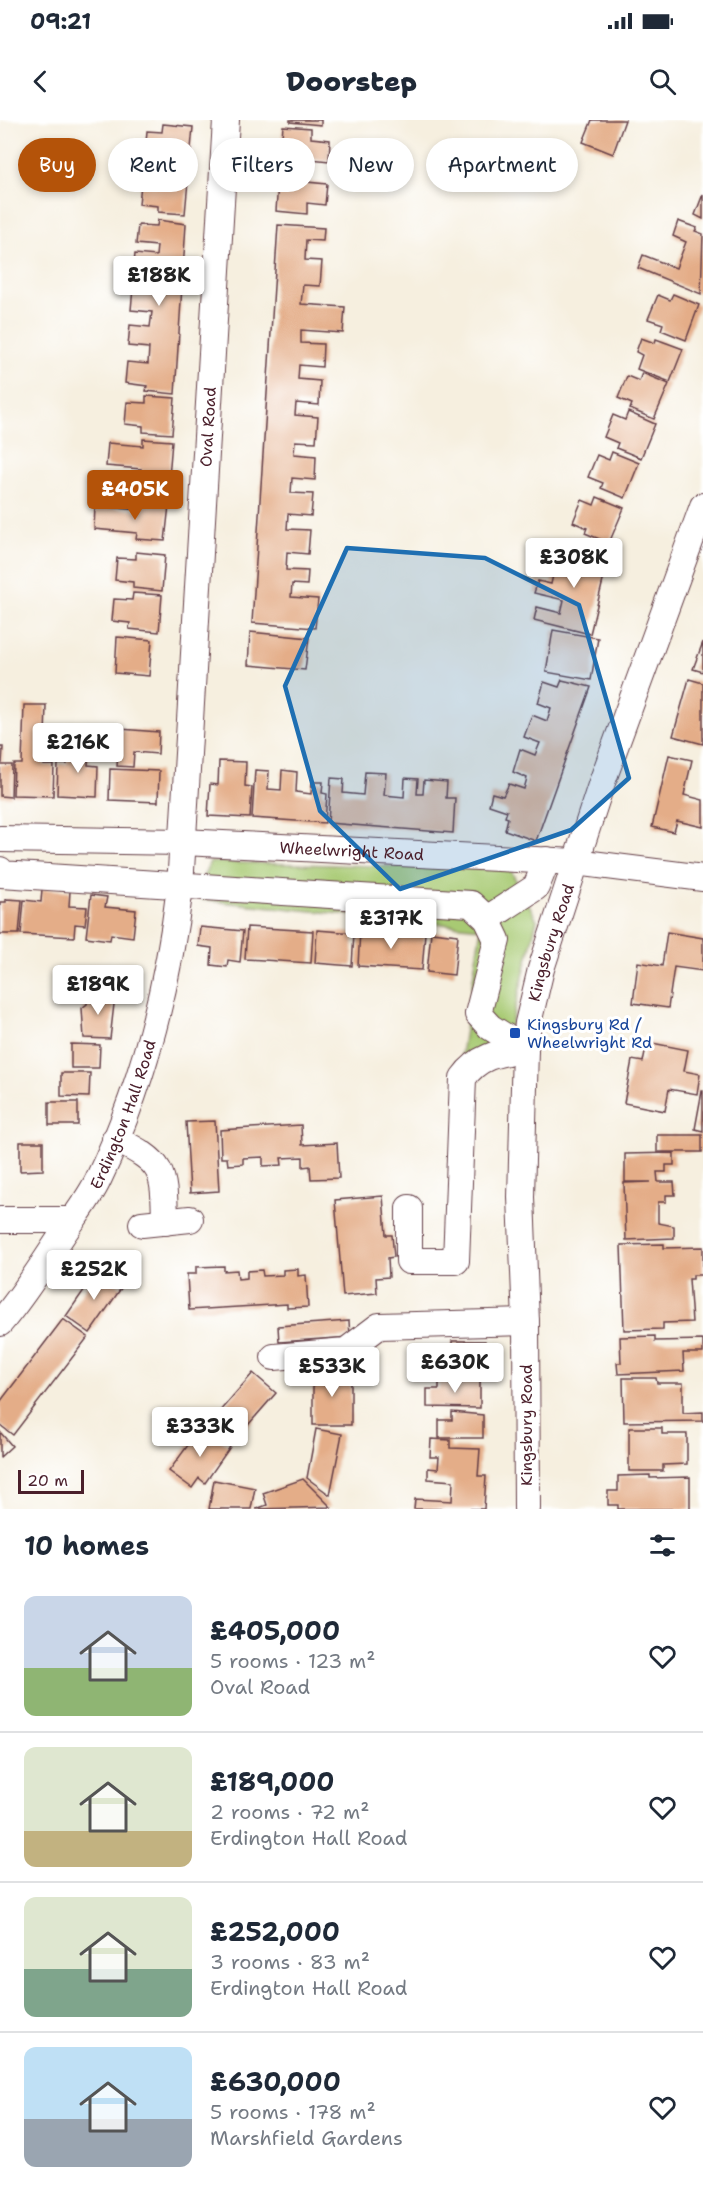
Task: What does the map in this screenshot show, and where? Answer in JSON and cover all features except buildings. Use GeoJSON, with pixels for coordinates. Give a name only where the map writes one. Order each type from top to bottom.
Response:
{"type":"FeatureCollection","features":[{"type":"Feature","properties":{"kind":"street","name":"Oval Road"},"geometry":{"type":"LineString","coordinates":[[183,842],[226,120]]}},
{"type":"Feature","properties":{"kind":"street","name":"Kingsbury Road"},"geometry":{"type":"LineString","coordinates":[[526,1509],[526,1322],[521,1197],[525,1049],[541,969],[576,861],[703,506]]}},
{"type":"Feature","properties":{"kind":"street","name":"Wheelwright Road"},"geometry":{"type":"LineString","coordinates":[[0,839],[183,842],[576,861],[703,878]]}},
{"type":"Feature","properties":{"kind":"street","name":"Erdington Hall Road"},"geometry":{"type":"LineString","coordinates":[[0,1323],[18,1302],[97,1182],[140,1074],[161,1003],[174,943],[183,842]]}},
{"type":"Feature","properties":{"kind":"street"},"geometry":{"type":"LineString","coordinates":[[486,919],[536,887],[547,860]]}},
{"type":"Feature","properties":{"kind":"street"},"geometry":{"type":"LineString","coordinates":[[0,870],[1,874],[471,904],[486,919],[497,940],[478,1014],[489,1027],[525,1049]]}},
{"type":"Feature","properties":{"kind":"street"},"geometry":{"type":"LineString","coordinates":[[409,1208],[409,1262],[456,1261],[464,1078],[472,1065],[489,1055],[525,1049]]}},
{"type":"Feature","properties":{"kind":"street"},"geometry":{"type":"LineString","coordinates":[[115,1139],[147,1155],[165,1180],[166,1222]]}},
{"type":"Feature","properties":{"kind":"street"},"geometry":{"type":"LineString","coordinates":[[0,1220],[72,1220]]}},
{"type":"Feature","properties":{"kind":"street"},"geometry":{"type":"LineString","coordinates":[[274,1357],[346,1351],[379,1326],[526,1322]]}},
{"type":"Feature","properties":{"kind":"highlighted area"},"geometry":{"type":"Polygon","coordinates":[[[347,548],[485,558],[579,605],[629,778],[571,830],[400,889],[320,811],[285,686],[347,548]]]}},
{"type":"Feature","properties":{"kind":"green space"},"geometry":{"type":"Polygon","coordinates":[[[210,862],[510,869],[537,920],[502,1061],[461,1055],[481,928],[202,900],[201,881],[210,862]]]}},
{"type":"Feature","properties":{"kind":"place","name":"Kingsbury Rd / Wheelwright Rd"},"geometry":{"type":"Point","coordinates":[515,1033]}}]}
